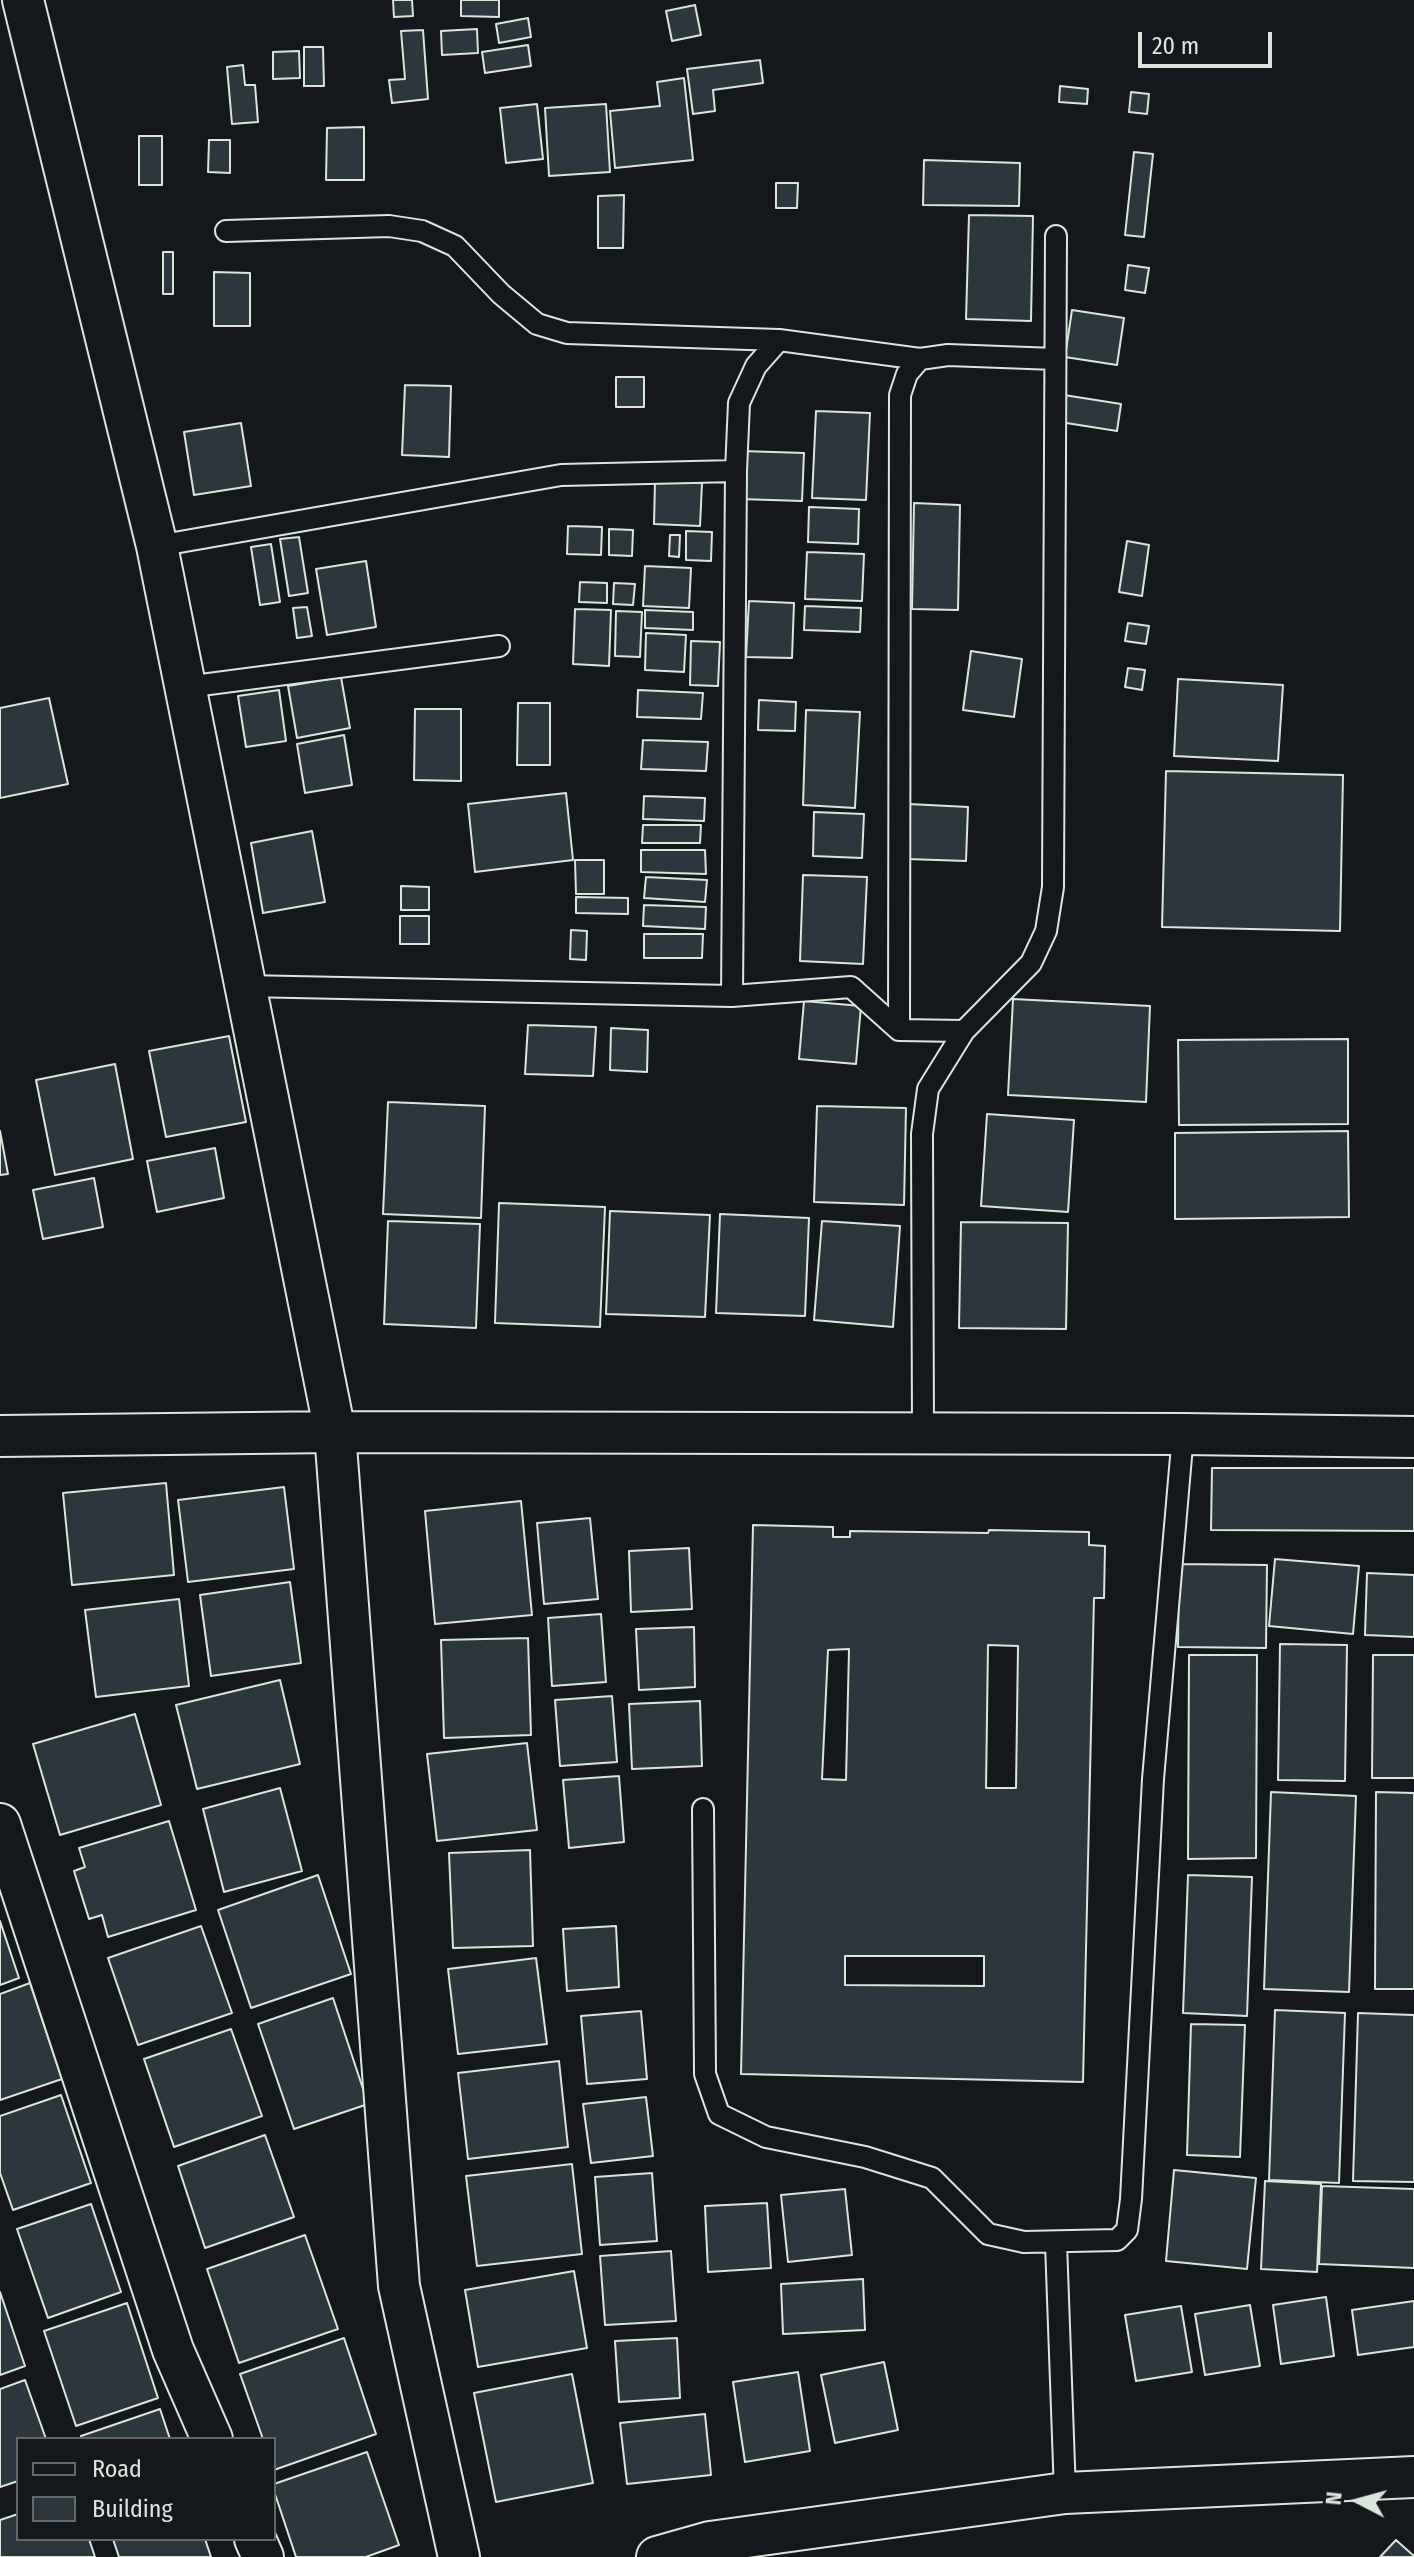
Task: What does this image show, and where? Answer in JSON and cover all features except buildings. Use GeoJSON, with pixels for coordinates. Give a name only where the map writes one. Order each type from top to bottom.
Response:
{"type":"FeatureCollection","features":[{"type":"Feature","properties":{"kind":"street"},"geometry":{"type":"LineString","coordinates":[[23,0],[157,546],[335,1432],[399,2286],[459,2557]]}},
{"type":"Feature","properties":{"kind":"street"},"geometry":{"type":"LineString","coordinates":[[0,1436],[335,1432],[1414,1437]]}},
{"type":"Feature","properties":{"kind":"street"},"geometry":{"type":"LineString","coordinates":[[0,1824],[173,2350],[211,2437]]}},
{"type":"Feature","properties":{"kind":"street"},"geometry":{"type":"LineString","coordinates":[[657,2557],[710,2542],[1065,2493],[1414,2477]]}},
{"type":"Feature","properties":{"kind":"lane"},"geometry":{"type":"LineString","coordinates":[[226,231],[389,226],[422,231],[455,246],[501,294],[537,324],[567,333],[779,340],[920,359],[948,355],[1055,359]]}},
{"type":"Feature","properties":{"kind":"lane"},"geometry":{"type":"LineString","coordinates":[[923,1433],[922,1134],[928,1089],[964,1031],[1031,963],[1046,931],[1053,887],[1056,236]]}},
{"type":"Feature","properties":{"kind":"lane"},"geometry":{"type":"LineString","coordinates":[[732,996],[739,403],[756,366],[779,340]]}},
{"type":"Feature","properties":{"kind":"lane"},"geometry":{"type":"LineString","coordinates":[[899,1030],[900,395],[907,374],[920,359]]}},
{"type":"Feature","properties":{"kind":"lane"},"geometry":{"type":"LineString","coordinates":[[157,546],[561,475],[736,471]]}},
{"type":"Feature","properties":{"kind":"lane"},"geometry":{"type":"LineString","coordinates":[[186,687],[499,646]]}},
{"type":"Feature","properties":{"kind":"lane"},"geometry":{"type":"LineString","coordinates":[[245,986],[732,996],[851,987],[899,1030],[964,1031]]}},
{"type":"Feature","properties":{"kind":"lane"},"geometry":{"type":"LineString","coordinates":[[703,1809],[705,2074],[719,2114],[766,2137],[865,2157],[932,2178],[988,2234],[1024,2242],[1117,2240],[1127,2230],[1131,2199],[1153,1779],[1183,1434]]}},
{"type":"Feature","properties":{"kind":"lane"},"geometry":{"type":"LineString","coordinates":[[1056,2243],[1065,2493]]}}]}
